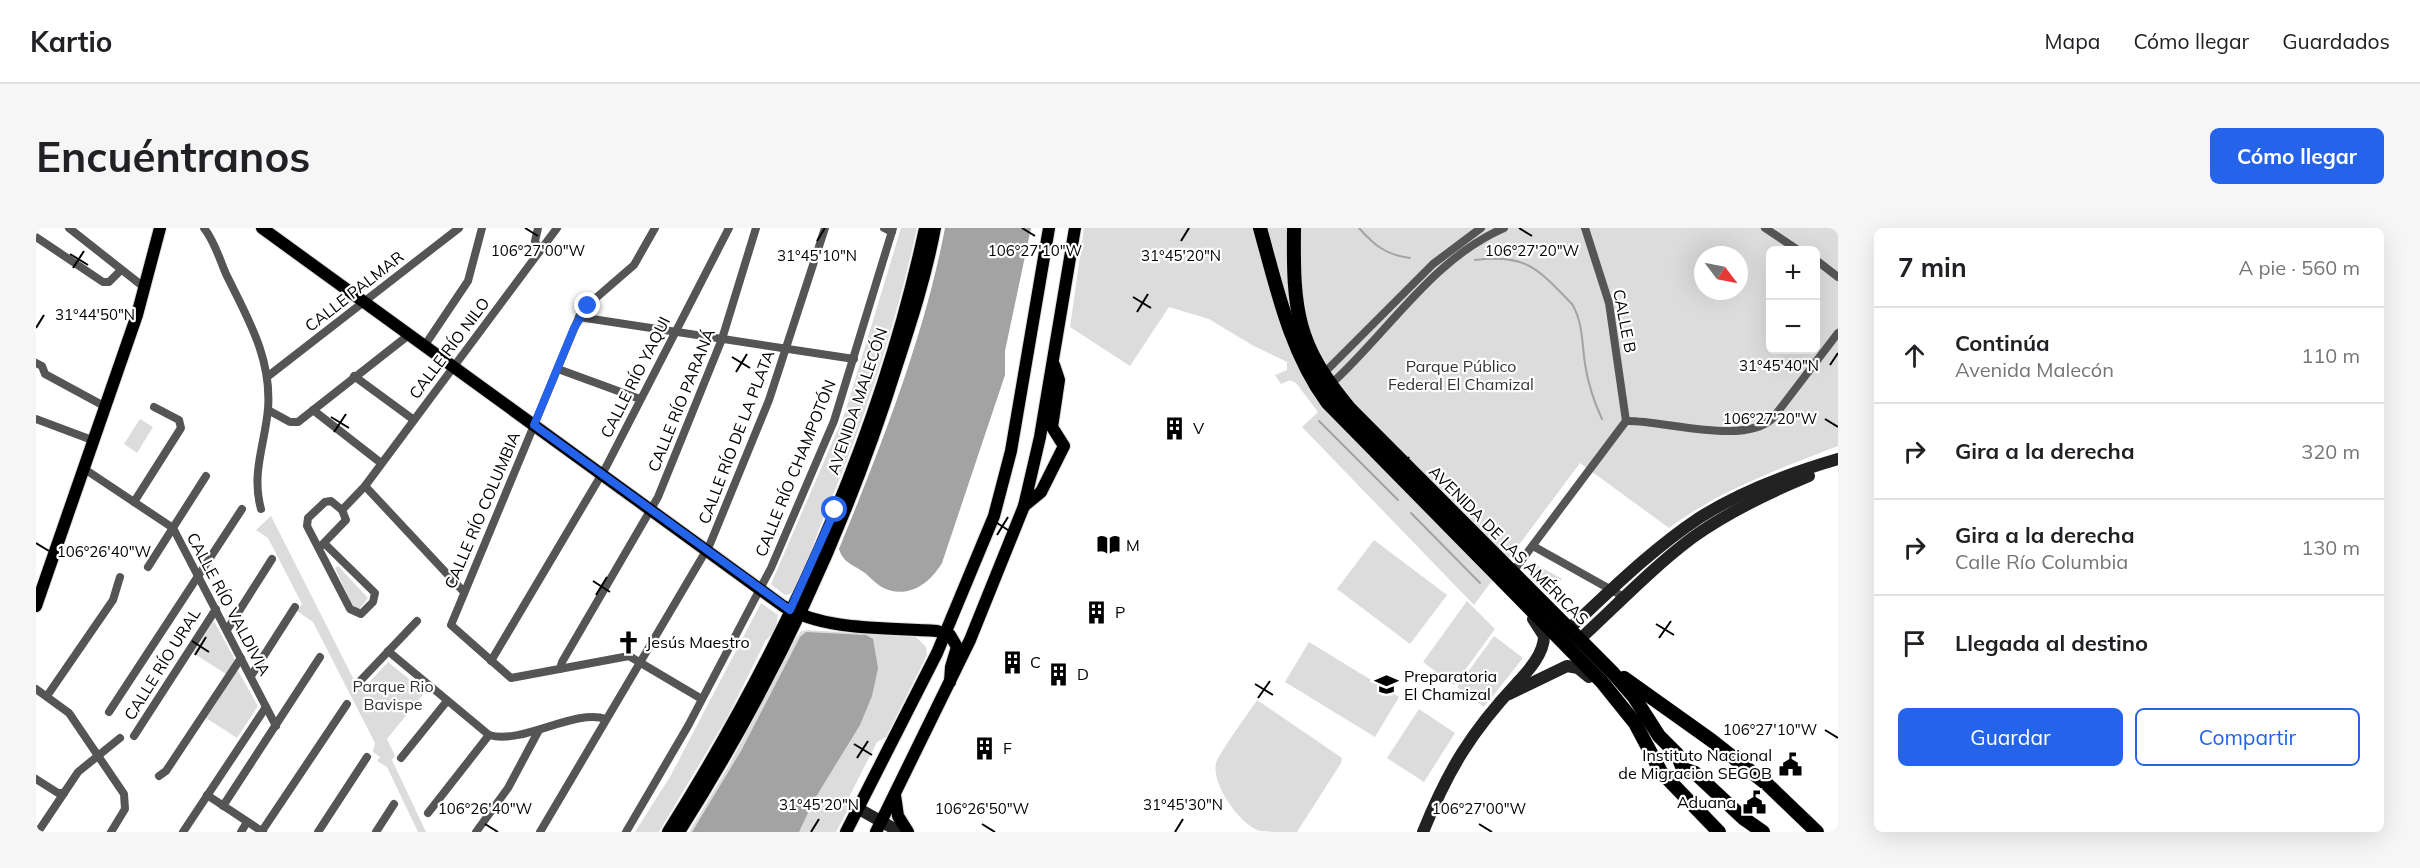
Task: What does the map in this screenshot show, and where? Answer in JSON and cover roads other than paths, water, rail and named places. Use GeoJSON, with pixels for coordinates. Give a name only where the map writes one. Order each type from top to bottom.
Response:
{"type":"FeatureCollection","features":[{"type":"Feature","properties":{"kind":"highway","name":"AVENIDA DE LAS AMÉRICAS"},"geometry":{"type":"LineString","coordinates":[[1260,228],[1290,333],[1310,379],[1326,402],[1448,527],[1569,629],[1613,673]]}},
{"type":"Feature","properties":{"kind":"highway","name":"AVENIDA DE LAS AMÉRICAS"},"geometry":{"type":"LineString","coordinates":[[1294,228],[1294,284],[1299,316],[1307,346],[1326,380],[1350,409],[1508,578]]}},
{"type":"Feature","properties":{"kind":"highway"},"geometry":{"type":"LineString","coordinates":[[1508,578],[1635,723],[1661,772],[1719,832]]}},
{"type":"Feature","properties":{"kind":"highway"},"geometry":{"type":"LineString","coordinates":[[1613,673],[1634,697],[1659,736],[1677,754],[1683,769],[1695,773],[1743,818],[1763,832]]}},
{"type":"Feature","properties":{"kind":"highway"},"geometry":{"type":"LineString","coordinates":[[1613,673],[1628,680],[1712,740],[1773,789],[1817,832]]}},
{"type":"Feature","properties":{"kind":"main road"},"geometry":{"type":"LineString","coordinates":[[36,606],[145,288],[160,228]]}},
{"type":"Feature","properties":{"kind":"main road"},"geometry":{"type":"LineString","coordinates":[[264,228],[759,590],[795,613],[821,621],[946,633],[953,638],[957,646],[950,682]]}},
{"type":"Feature","properties":{"kind":"main road","name":"AVENIDA MALECÓN"},"geometry":{"type":"LineString","coordinates":[[668,832],[795,613],[868,423],[901,322],[925,228]]}},
{"type":"Feature","properties":{"kind":"main road","name":"AVENIDA MALECÓN"},"geometry":{"type":"LineString","coordinates":[[679,832],[749,712],[862,471],[913,317],[935,228]]}},
{"type":"Feature","properties":{"kind":"main road"},"geometry":{"type":"LineString","coordinates":[[846,832],[946,633],[1003,487],[1050,228]]}},
{"type":"Feature","properties":{"kind":"main road"},"geometry":{"type":"LineString","coordinates":[[879,827],[990,594],[1024,506],[1035,466],[1075,228]]}},
{"type":"Feature","properties":{"kind":"main road"},"geometry":{"type":"LineString","coordinates":[[1024,506],[1041,492],[1064,446],[1053,431],[1059,380],[1052,363]]}},
{"type":"Feature","properties":{"kind":"main road"},"geometry":{"type":"LineString","coordinates":[[1569,629],[1667,541],[1718,507],[1767,483],[1838,460]]}},
{"type":"Feature","properties":{"kind":"main road"},"geometry":{"type":"LineString","coordinates":[[1580,639],[1667,558],[1715,523],[1766,494],[1838,460]]}},
{"type":"Feature","properties":{"kind":"main road"},"geometry":{"type":"LineString","coordinates":[[1424,832],[1438,797],[1461,752],[1474,732],[1532,665],[1544,640],[1542,630],[1507,592],[1508,578]]}},
{"type":"Feature","properties":{"kind":"main road"},"geometry":{"type":"LineString","coordinates":[[1506,695],[1561,668],[1572,666],[1581,670],[1615,698]]}},
{"type":"Feature","properties":{"kind":"main road"},"geometry":{"type":"LineString","coordinates":[[895,794],[898,816],[908,832]]}},
{"type":"Feature","properties":{"kind":"main road"},"geometry":{"type":"LineString","coordinates":[[859,809],[879,827],[900,832]]}},
{"type":"Feature","properties":{"kind":"street"},"geometry":{"type":"LineString","coordinates":[[69,228],[145,288]]}},
{"type":"Feature","properties":{"kind":"street"},"geometry":{"type":"LineString","coordinates":[[204,228],[258,337],[267,377],[268,410],[256,470],[261,509]]}},
{"type":"Feature","properties":{"kind":"street","name":"CALLE PALMAR"},"geometry":{"type":"LineString","coordinates":[[267,377],[459,228]]}},
{"type":"Feature","properties":{"kind":"street"},"geometry":{"type":"LineString","coordinates":[[425,345],[468,281],[482,228]]}},
{"type":"Feature","properties":{"kind":"street"},"geometry":{"type":"LineString","coordinates":[[538,228],[535,241],[540,251]]}},
{"type":"Feature","properties":{"kind":"street","name":"CALLE RÍO NILO"},"geometry":{"type":"LineString","coordinates":[[342,510],[365,486],[557,228]]}},
{"type":"Feature","properties":{"kind":"street","name":"CALLE RÍO COLUMBIA"},"geometry":{"type":"LineString","coordinates":[[491,661],[451,625],[579,317],[597,297],[634,265],[655,228]]}},
{"type":"Feature","properties":{"kind":"street","name":"CALLE RÍO YAQUI"},"geometry":{"type":"LineString","coordinates":[[491,661],[602,474],[729,228]]}},
{"type":"Feature","properties":{"kind":"street","name":"CALLE RÍO PARANÁ"},"geometry":{"type":"LineString","coordinates":[[560,669],[652,511],[722,339],[756,228]]}},
{"type":"Feature","properties":{"kind":"street","name":"CALLE RÍO DE LA PLATA"},"geometry":{"type":"LineString","coordinates":[[540,832],[706,551],[770,400],[825,228]]}},
{"type":"Feature","properties":{"kind":"street"},"geometry":{"type":"LineString","coordinates":[[1326,380],[1433,264],[1481,228]]}},
{"type":"Feature","properties":{"kind":"street"},"geometry":{"type":"LineString","coordinates":[[1326,380],[1441,271],[1469,248],[1504,228]]}},
{"type":"Feature","properties":{"kind":"street","name":"CALLE B"},"geometry":{"type":"LineString","coordinates":[[1585,228],[1609,303],[1626,421]]}},
{"type":"Feature","properties":{"kind":"street"},"geometry":{"type":"LineString","coordinates":[[1766,228],[1792,246]]}},
{"type":"Feature","properties":{"kind":"street","name":"CALLE RÍO CHAMPOTÓN"},"geometry":{"type":"LineString","coordinates":[[626,832],[688,726],[700,698],[759,590],[834,420],[854,359],[890,229]]}},
{"type":"Feature","properties":{"kind":"street"},"geometry":{"type":"LineString","coordinates":[[36,237],[104,282],[110,282],[121,270]]}},
{"type":"Feature","properties":{"kind":"street"},"geometry":{"type":"LineString","coordinates":[[1820,264],[1838,277]]}},
{"type":"Feature","properties":{"kind":"street"},"geometry":{"type":"LineString","coordinates":[[579,317],[854,359]]}},
{"type":"Feature","properties":{"kind":"street"},"geometry":{"type":"LineString","coordinates":[[1508,578],[1626,421],[1732,432],[1762,426],[1773,418],[1838,333]]}},
{"type":"Feature","properties":{"kind":"street"},"geometry":{"type":"LineString","coordinates":[[268,410],[293,423],[410,334]]}},
{"type":"Feature","properties":{"kind":"street"},"geometry":{"type":"LineString","coordinates":[[36,363],[42,366],[45,374],[104,406]]}},
{"type":"Feature","properties":{"kind":"street"},"geometry":{"type":"LineString","coordinates":[[558,369],[640,399]]}},
{"type":"Feature","properties":{"kind":"street"},"geometry":{"type":"LineString","coordinates":[[354,376],[414,420]]}},
{"type":"Feature","properties":{"kind":"street"},"geometry":{"type":"LineString","coordinates":[[134,502],[181,428],[179,420],[154,407]]}},
{"type":"Feature","properties":{"kind":"street"},"geometry":{"type":"LineString","coordinates":[[313,410],[381,463]]}},
{"type":"Feature","properties":{"kind":"street"},"geometry":{"type":"LineString","coordinates":[[36,419],[92,440]]}},
{"type":"Feature","properties":{"kind":"street","name":"CALLE RÍO VALDIVIA"},"geometry":{"type":"LineString","coordinates":[[83,468],[172,528],[199,575],[276,726]]}},
{"type":"Feature","properties":{"kind":"street"},"geometry":{"type":"LineString","coordinates":[[148,567],[206,476]]}},
{"type":"Feature","properties":{"kind":"street"},"geometry":{"type":"LineString","coordinates":[[365,486],[464,592]]}},
{"type":"Feature","properties":{"kind":"street"},"geometry":{"type":"LineString","coordinates":[[322,546],[344,524],[346,515],[331,501],[325,502],[308,518],[307,526],[322,546],[374,591],[373,602],[361,614],[350,609],[322,546]]}},
{"type":"Feature","properties":{"kind":"street"},"geometry":{"type":"LineString","coordinates":[[109,712],[242,509]]}},
{"type":"Feature","properties":{"kind":"street"},"geometry":{"type":"LineString","coordinates":[[1533,546],[1624,597]]}},
{"type":"Feature","properties":{"kind":"street"},"geometry":{"type":"LineString","coordinates":[[227,630],[272,559]]}},
{"type":"Feature","properties":{"kind":"street"},"geometry":{"type":"LineString","coordinates":[[47,696],[113,600],[120,578]]}},
{"type":"Feature","properties":{"kind":"street"},"geometry":{"type":"LineString","coordinates":[[250,676],[295,607]]}},
{"type":"Feature","properties":{"kind":"street","name":"CALLE RÍO URAL"},"geometry":{"type":"LineString","coordinates":[[135,736],[216,609]]}},
{"type":"Feature","properties":{"kind":"street"},"geometry":{"type":"LineString","coordinates":[[361,680],[417,621]]}},
{"type":"Feature","properties":{"kind":"street"},"geometry":{"type":"LineString","coordinates":[[388,651],[489,735],[503,737],[585,718],[606,718]]}},
{"type":"Feature","properties":{"kind":"street"},"geometry":{"type":"LineString","coordinates":[[491,661],[511,678],[628,656],[700,698]]}},
{"type":"Feature","properties":{"kind":"street"},"geometry":{"type":"LineString","coordinates":[[223,806],[321,657]]}},
{"type":"Feature","properties":{"kind":"street"},"geometry":{"type":"LineString","coordinates":[[159,776],[166,771],[241,658]]}},
{"type":"Feature","properties":{"kind":"street"},"geometry":{"type":"LineString","coordinates":[[36,689],[69,713],[126,799],[125,809],[111,832]]}},
{"type":"Feature","properties":{"kind":"street"},"geometry":{"type":"LineString","coordinates":[[401,758],[447,701]]}},
{"type":"Feature","properties":{"kind":"street"},"geometry":{"type":"LineString","coordinates":[[207,795],[262,832],[347,704]]}},
{"type":"Feature","properties":{"kind":"street"},"geometry":{"type":"LineString","coordinates":[[183,832],[266,707]]}},
{"type":"Feature","properties":{"kind":"street"},"geometry":{"type":"LineString","coordinates":[[476,832],[508,788],[539,730]]}},
{"type":"Feature","properties":{"kind":"street"},"geometry":{"type":"LineString","coordinates":[[428,813],[489,735]]}},
{"type":"Feature","properties":{"kind":"street"},"geometry":{"type":"LineString","coordinates":[[38,832],[82,767],[120,738]]}},
{"type":"Feature","properties":{"kind":"street"},"geometry":{"type":"LineString","coordinates":[[318,832],[367,757]]}},
{"type":"Feature","properties":{"kind":"street"},"geometry":{"type":"LineString","coordinates":[[36,779],[58,793],[64,793]]}},
{"type":"Feature","properties":{"kind":"street"},"geometry":{"type":"LineString","coordinates":[[376,832],[394,804]]}},
{"type":"Feature","properties":{"kind":"street"},"geometry":{"type":"LineString","coordinates":[[241,832],[247,822]]}},
{"type":"Feature","properties":{"kind":"waterway"},"geometry":{"type":"LineString","coordinates":[[1359,228],[1381,248],[1410,258]]}},
{"type":"Feature","properties":{"kind":"waterway"},"geometry":{"type":"LineString","coordinates":[[1475,260],[1507,259],[1530,266],[1572,304],[1580,326],[1590,385],[1602,419]]}},
{"type":"Feature","properties":{"kind":"waterway"},"geometry":{"type":"LineString","coordinates":[[1319,421],[1398,500]]}},
{"type":"Feature","properties":{"kind":"waterway"},"geometry":{"type":"LineString","coordinates":[[1411,513],[1480,583]]}},
{"type":"Feature","properties":{"kind":"place","name":"V"},"geometry":{"type":"Point","coordinates":[1175,428]}},
{"type":"Feature","properties":{"kind":"place","name":"M"},"geometry":{"type":"Point","coordinates":[1108,545]}},
{"type":"Feature","properties":{"kind":"place","name":"P"},"geometry":{"type":"Point","coordinates":[1097,612]}},
{"type":"Feature","properties":{"kind":"place","name":"Jesús Maestro"},"geometry":{"type":"Point","coordinates":[628,642]}},
{"type":"Feature","properties":{"kind":"place","name":"C"},"geometry":{"type":"Point","coordinates":[1012,662]}},
{"type":"Feature","properties":{"kind":"place","name":"D"},"geometry":{"type":"Point","coordinates":[1059,674]}},
{"type":"Feature","properties":{"kind":"place","name":"Preparatoria El Chamizal"},"geometry":{"type":"Point","coordinates":[1386,685]}},
{"type":"Feature","properties":{"kind":"place","name":"F"},"geometry":{"type":"Point","coordinates":[985,748]}},
{"type":"Feature","properties":{"kind":"place","name":"Instituto Nacional de Migracion SEGOB"},"geometry":{"type":"Point","coordinates":[1790,764]}},
{"type":"Feature","properties":{"kind":"place","name":"Aduana"},"geometry":{"type":"Point","coordinates":[1754,802]}},
{"type":"Feature","properties":{"kind":"park label","name":"Parque Público Federal El Chamizal"},"geometry":{"type":"Point","coordinates":[1461,375]}},
{"type":"Feature","properties":{"kind":"park label","name":"Parque Rio Bavispe"},"geometry":{"type":"Point","coordinates":[393,695]}}]}
